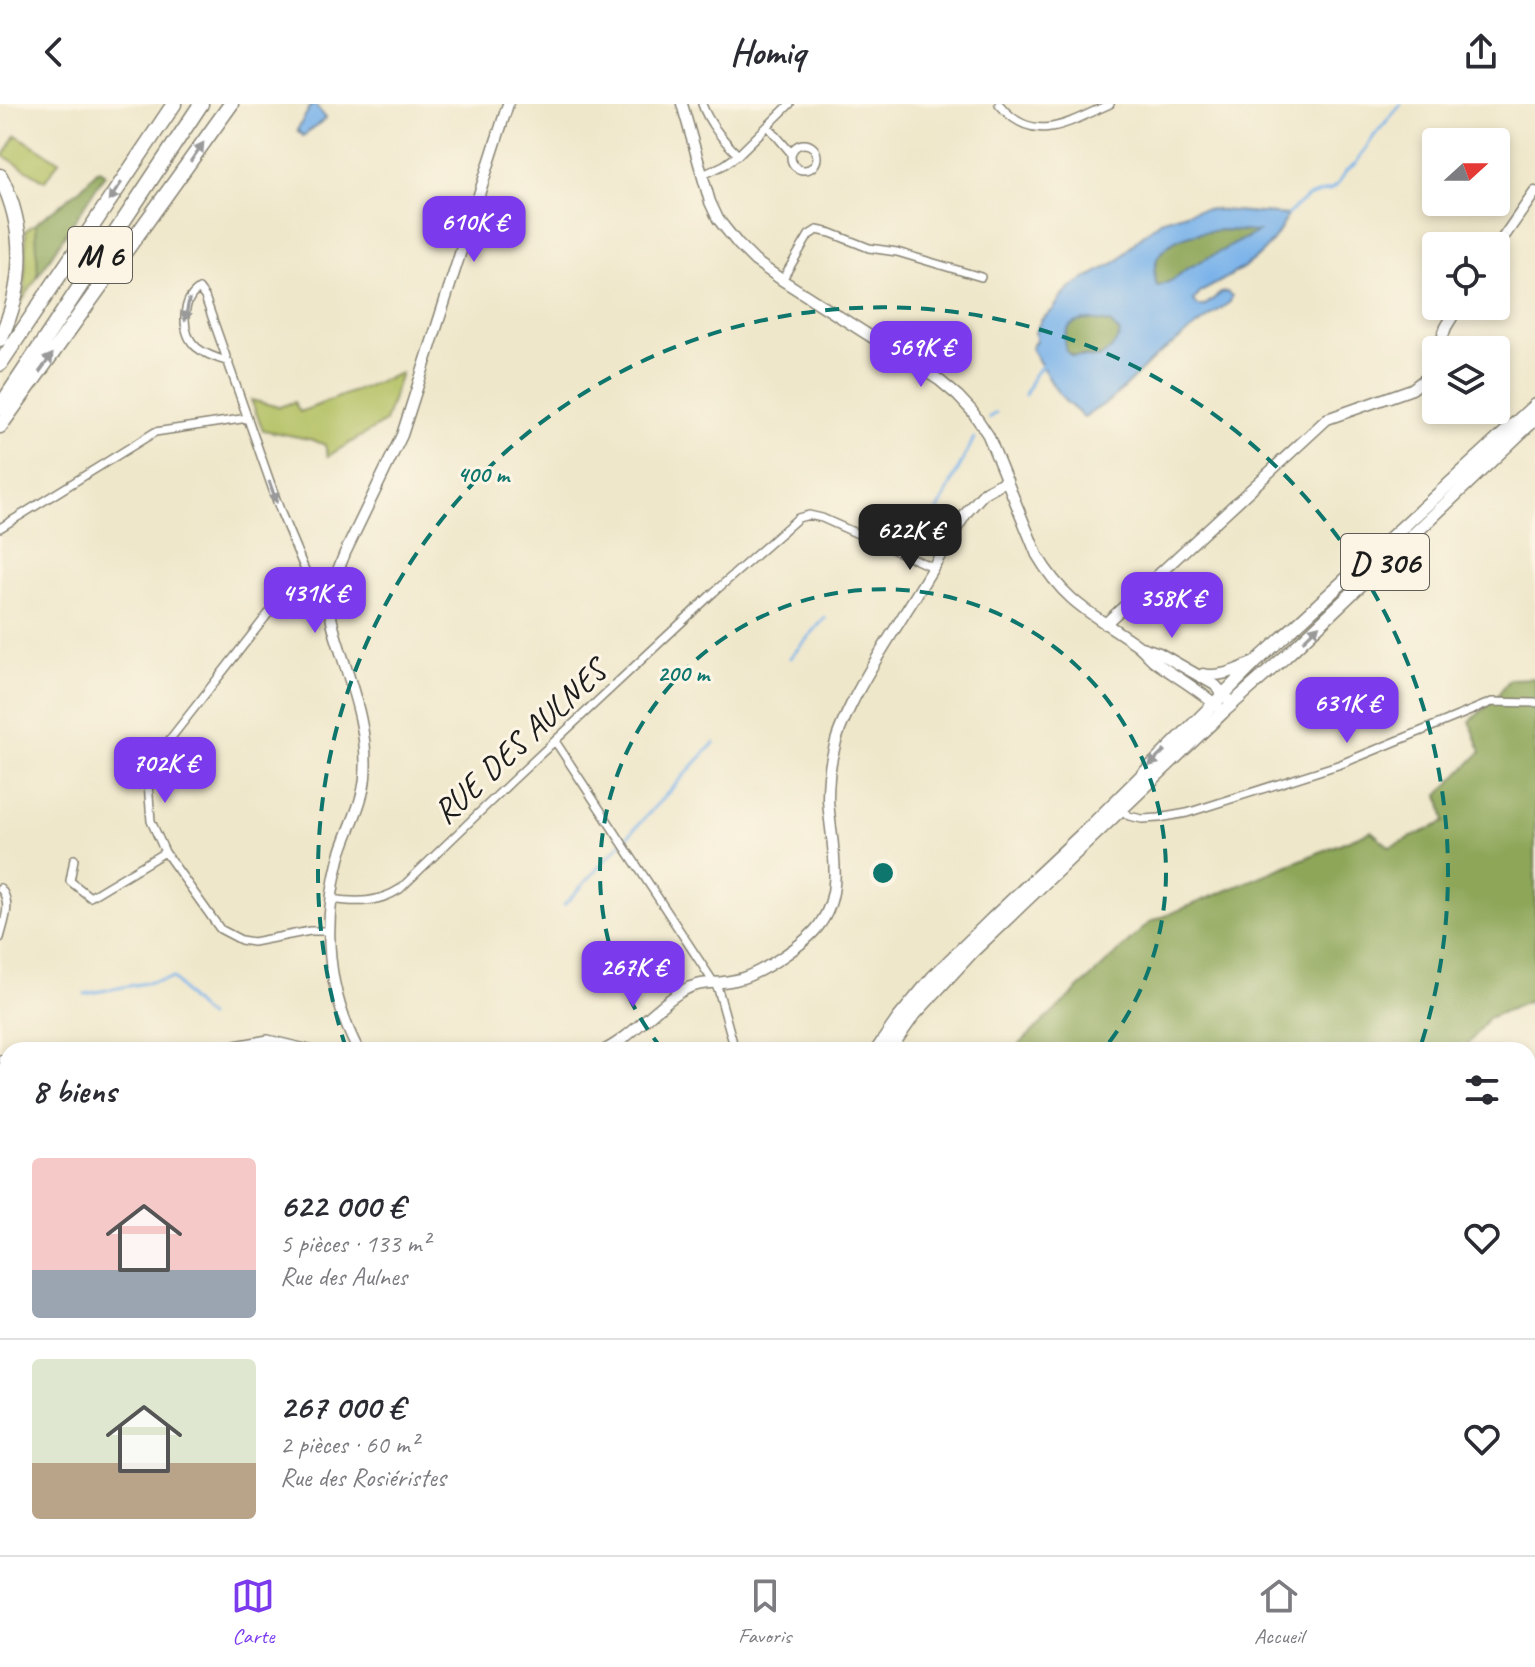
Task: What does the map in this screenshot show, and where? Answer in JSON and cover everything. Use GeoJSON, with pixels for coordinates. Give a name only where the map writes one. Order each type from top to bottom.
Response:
{"type":"FeatureCollection","features":[{"type":"Feature","properties":{"kind":"highway","name":"M 6"},"geometry":{"type":"LineString","coordinates":[[0,364],[174,104]]}},
{"type":"Feature","properties":{"kind":"highway","name":"M 6"},"geometry":{"type":"LineString","coordinates":[[0,407],[201,104]]}},
{"type":"Feature","properties":{"kind":"highway"},"geometry":{"type":"LineString","coordinates":[[0,426],[231,104]]}},
{"type":"Feature","properties":{"kind":"highway"},"geometry":{"type":"LineString","coordinates":[[0,176],[14,210],[20,251],[18,284],[0,339]]}},
{"type":"Feature","properties":{"kind":"main road","name":"D 306"},"geometry":{"type":"LineString","coordinates":[[895,1042],[951,973],[1224,700],[1257,661],[1535,405]]}},
{"type":"Feature","properties":{"kind":"main road","name":"D 306"},"geometry":{"type":"LineString","coordinates":[[1224,700],[1285,657],[1535,419]]}},
{"type":"Feature","properties":{"kind":"main road","name":"D 306"},"geometry":{"type":"LineString","coordinates":[[882,1042],[933,977],[1083,834],[1117,806]]}},
{"type":"Feature","properties":{"kind":"street"},"geometry":{"type":"LineString","coordinates":[[329,582],[390,463],[409,415],[508,104]]}},
{"type":"Feature","properties":{"kind":"street"},"geometry":{"type":"LineString","coordinates":[[682,104],[710,202],[726,231],[755,261],[939,380],[958,396],[988,435],[1037,555],[1048,574],[1074,602],[1139,646],[1153,660],[1201,691],[1224,700]]}},
{"type":"Feature","properties":{"kind":"street"},"geometry":{"type":"LineString","coordinates":[[702,104],[724,141],[738,155]]}},
{"type":"Feature","properties":{"kind":"street"},"geometry":{"type":"LineString","coordinates":[[703,175],[738,155],[790,104]]}},
{"type":"Feature","properties":{"kind":"street"},"geometry":{"type":"LineString","coordinates":[[999,104],[1014,120],[1032,129],[1060,126],[1110,104]]}},
{"type":"Feature","properties":{"kind":"street"},"geometry":{"type":"LineString","coordinates":[[768,126],[791,153]]}},
{"type":"Feature","properties":{"kind":"street"},"geometry":{"type":"LineString","coordinates":[[1507,232],[1535,192]]}},
{"type":"Feature","properties":{"kind":"street"},"geometry":{"type":"LineString","coordinates":[[782,280],[809,235],[817,230],[869,248],[897,252],[981,277]]}},
{"type":"Feature","properties":{"kind":"street"},"geometry":{"type":"LineString","coordinates":[[229,362],[207,355],[191,342],[185,328],[186,308],[191,295],[199,289],[205,297],[229,362],[308,591],[314,605],[324,605],[334,597],[335,590],[329,582],[317,578],[308,591],[268,614],[152,762],[148,783],[151,821],[165,852],[215,923],[230,937],[263,941],[310,931],[328,931]]}},
{"type":"Feature","properties":{"kind":"street"},"geometry":{"type":"LineString","coordinates":[[1105,624],[1327,419],[1412,389],[1422,381]]}},
{"type":"Feature","properties":{"kind":"street"},"geometry":{"type":"LineString","coordinates":[[0,528],[155,432],[248,418]]}},
{"type":"Feature","properties":{"kind":"street"},"geometry":{"type":"LineString","coordinates":[[617,1042],[679,993],[693,985],[734,981],[769,964],[799,945],[819,925],[832,899],[835,879],[828,783],[835,741],[865,677],[932,567],[975,503],[985,492],[1007,480]]}},
{"type":"Feature","properties":{"kind":"street","name":"RUE DES AULNES"},"geometry":{"type":"LineString","coordinates":[[331,899],[374,901],[400,889],[714,592],[798,518],[809,515],[822,518],[932,567]]}},
{"type":"Feature","properties":{"kind":"street"},"geometry":{"type":"LineString","coordinates":[[324,605],[355,693],[364,735],[365,779],[339,860],[328,931],[337,998],[354,1042]]}},
{"type":"Feature","properties":{"kind":"street"},"geometry":{"type":"LineString","coordinates":[[1139,646],[1159,653],[1215,685],[1224,700]]}},
{"type":"Feature","properties":{"kind":"street"},"geometry":{"type":"LineString","coordinates":[[1189,669],[1209,676],[1223,675],[1257,661]]}},
{"type":"Feature","properties":{"kind":"street"},"geometry":{"type":"LineString","coordinates":[[1117,806],[1129,816],[1142,819],[1187,813],[1341,764],[1492,702],[1535,703]]}},
{"type":"Feature","properties":{"kind":"street"},"geometry":{"type":"LineString","coordinates":[[555,741],[718,989],[733,1042]]}},
{"type":"Feature","properties":{"kind":"street"},"geometry":{"type":"LineString","coordinates":[[74,859],[70,881],[90,897],[165,852]]}},
{"type":"Feature","properties":{"kind":"street"},"geometry":{"type":"LineString","coordinates":[[0,888],[5,894],[7,910],[0,938]]}},
{"type":"Feature","properties":{"kind":"street"},"geometry":{"type":"LineString","coordinates":[[251,1042],[268,1039],[286,1042]]}},
{"type":"Feature","properties":{"kind":"green space"},"geometry":{"type":"Polygon","coordinates":[[[16,135],[59,161],[45,181],[4,156],[16,135]]]}},
{"type":"Feature","properties":{"kind":"green space"},"geometry":{"type":"Polygon","coordinates":[[[99,169],[105,174],[38,276],[36,223],[79,190],[99,169]]]}},
{"type":"Feature","properties":{"kind":"green space"},"geometry":{"type":"Polygon","coordinates":[[[36,223],[38,276],[20,305],[25,287],[26,230],[36,223]]]}},
{"type":"Feature","properties":{"kind":"green space"},"geometry":{"type":"Polygon","coordinates":[[[1223,230],[1259,232],[1157,287],[1154,272],[1163,250],[1184,237],[1223,230]]]}},
{"type":"Feature","properties":{"kind":"green space"},"geometry":{"type":"Polygon","coordinates":[[[1090,319],[1110,323],[1120,333],[1110,352],[1099,357],[1078,356],[1066,351],[1068,328],[1090,319]]]}},
{"type":"Feature","properties":{"kind":"green space"},"geometry":{"type":"Polygon","coordinates":[[[401,373],[385,422],[328,456],[325,445],[313,440],[263,430],[251,400],[279,407],[294,402],[300,412],[401,373]]]}},
{"type":"Feature","properties":{"kind":"green space"},"geometry":{"type":"Polygon","coordinates":[[[1535,678],[1535,999],[1488,1018],[1470,1042],[1022,1042],[1150,922],[1371,831],[1390,847],[1445,822],[1439,794],[1481,752],[1470,721],[1492,702],[1510,679],[1535,678]]]}},
{"type":"Feature","properties":{"kind":"water"},"geometry":{"type":"Polygon","coordinates":[[[312,104],[326,118],[303,136],[297,130],[312,104]]]}},
{"type":"Feature","properties":{"kind":"water"},"geometry":{"type":"Polygon","coordinates":[[[1206,209],[1287,215],[1262,253],[1240,270],[1201,292],[1194,300],[1198,306],[1204,306],[1227,292],[1232,296],[1230,302],[1155,357],[1112,399],[1084,417],[1054,387],[1031,348],[1036,340],[1035,332],[1042,319],[1073,286],[1118,261],[1137,240],[1161,221],[1206,209]],[[1223,230],[1184,237],[1163,250],[1154,272],[1157,287],[1258,232],[1223,230]],[[1077,322],[1068,328],[1066,351],[1072,356],[1099,358],[1111,349],[1119,337],[1120,333],[1110,323],[1077,322]]]}},
{"type":"Feature","properties":{"kind":"waterway"},"geometry":{"type":"LineString","coordinates":[[1287,215],[1307,197],[1337,185],[1401,104]]}},
{"type":"Feature","properties":{"kind":"waterway"},"geometry":{"type":"LineString","coordinates":[[1025,395],[1034,375],[1043,365]]}},
{"type":"Feature","properties":{"kind":"waterway"},"geometry":{"type":"LineString","coordinates":[[989,418],[996,413]]}},
{"type":"Feature","properties":{"kind":"waterway"},"geometry":{"type":"LineString","coordinates":[[920,546],[974,438]]}},
{"type":"Feature","properties":{"kind":"waterway"},"geometry":{"type":"LineString","coordinates":[[790,658],[825,618]]}},
{"type":"Feature","properties":{"kind":"waterway"},"geometry":{"type":"LineString","coordinates":[[564,905],[714,743]]}},
{"type":"Feature","properties":{"kind":"waterway"},"geometry":{"type":"LineString","coordinates":[[85,994],[173,978],[208,1017]]}}]}
